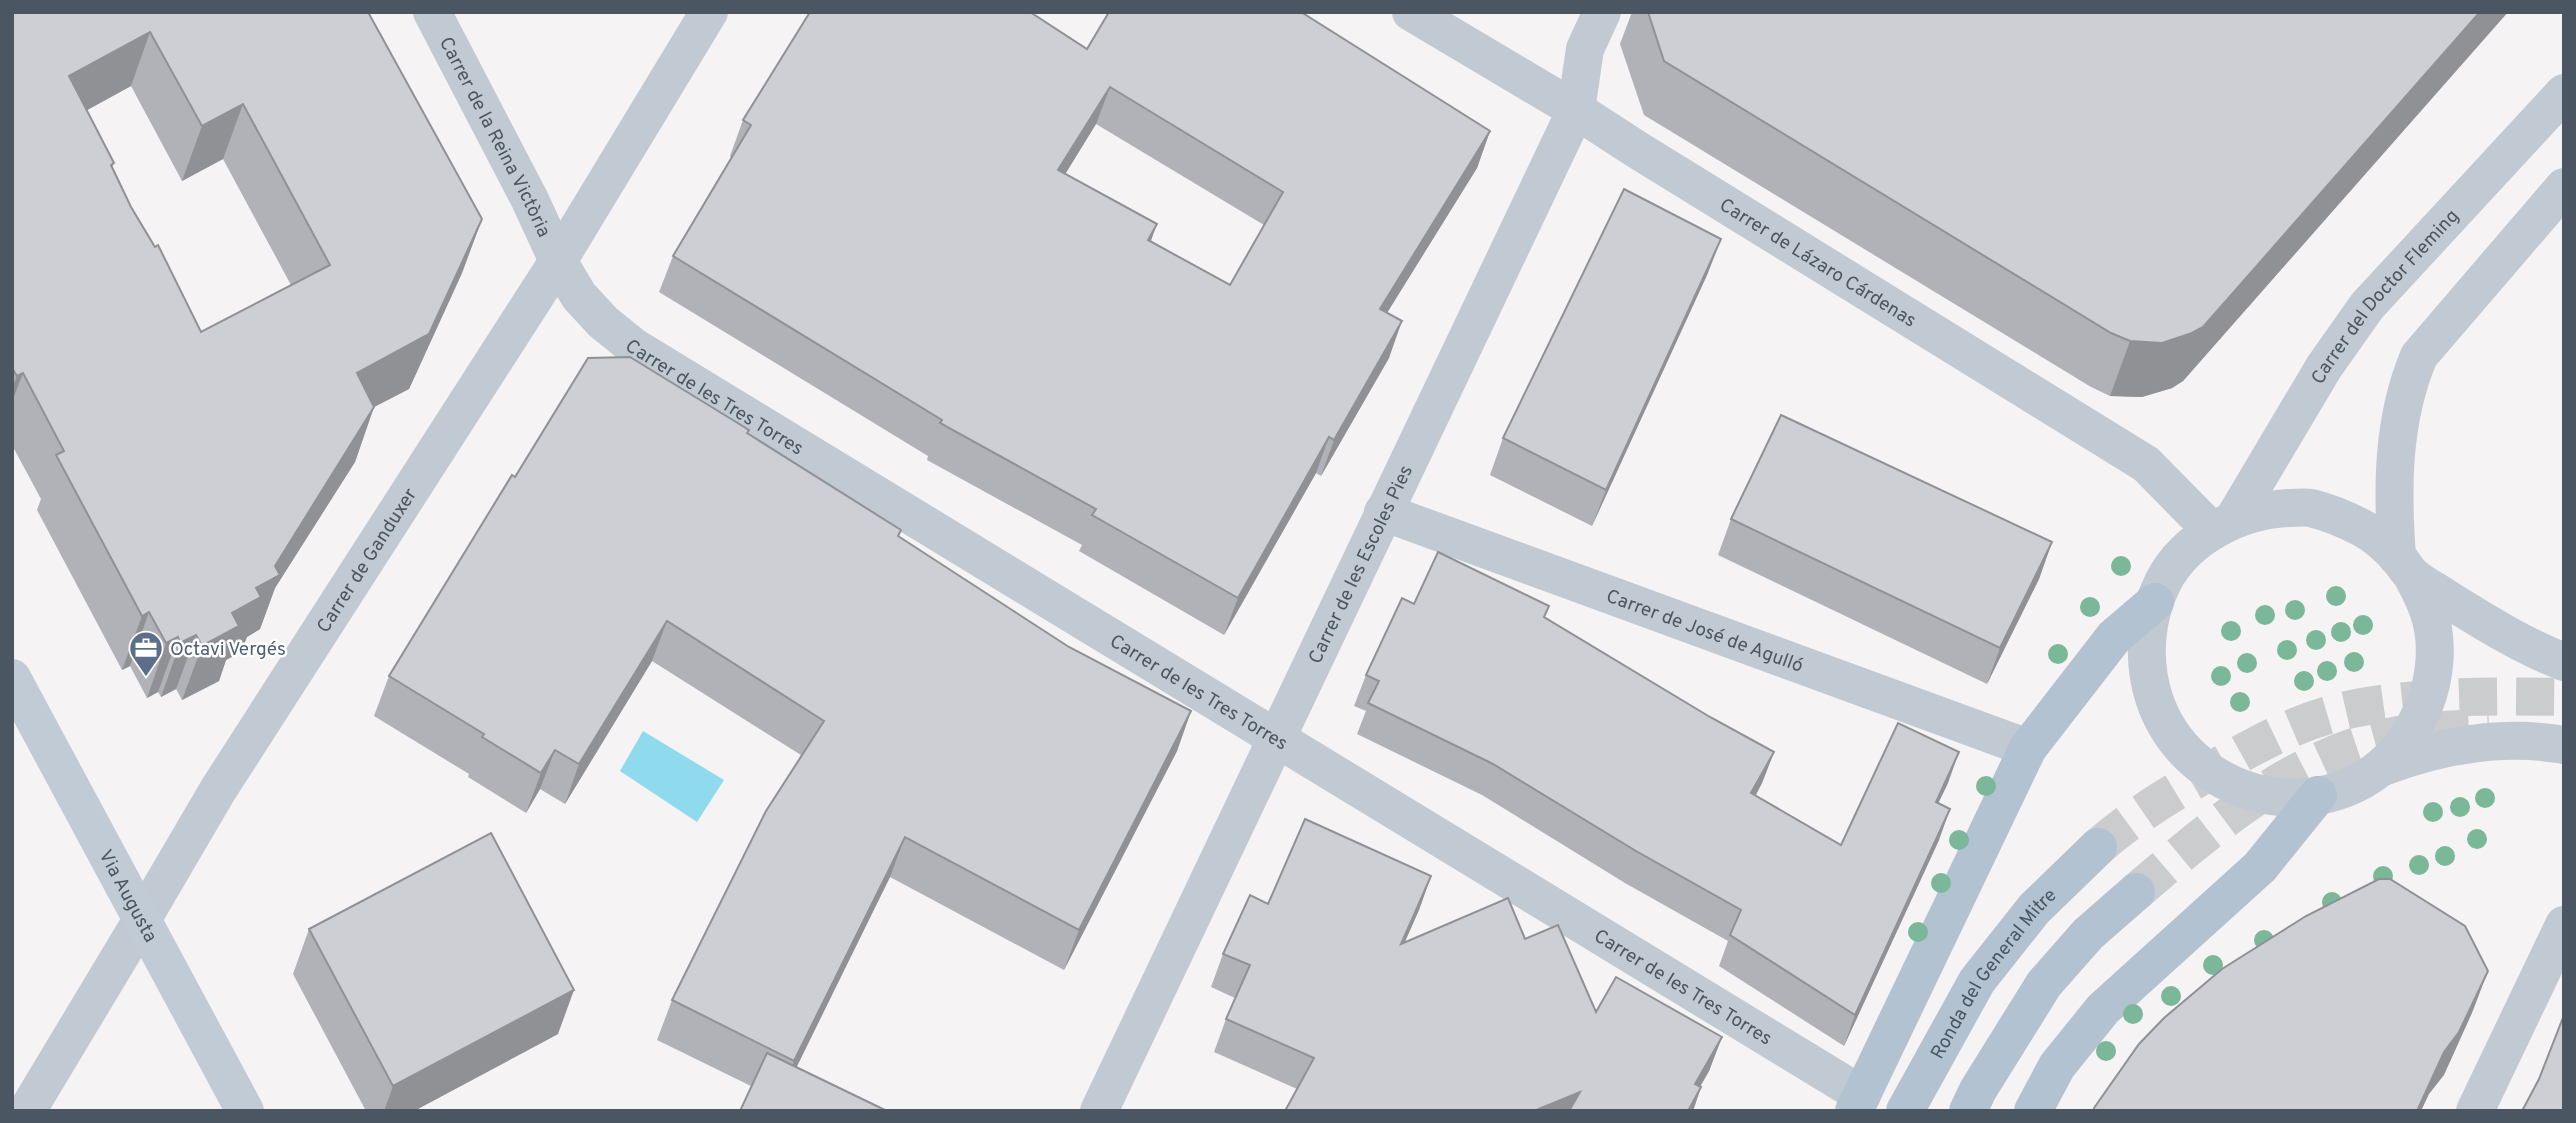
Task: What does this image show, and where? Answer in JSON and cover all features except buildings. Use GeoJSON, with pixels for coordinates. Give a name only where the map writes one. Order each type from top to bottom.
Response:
{"type":"FeatureCollection","features":[{"type":"Feature","properties":{"kind":"main road"},"geometry":{"type":"LineString","coordinates":[[1858,1103],[2028,748],[2113,638],[2155,602]]}},
{"type":"Feature","properties":{"kind":"main road","name":"Via Augusta"},"geometry":{"type":"LineString","coordinates":[[12,678],[245,1111]]}},
{"type":"Feature","properties":{"kind":"main road"},"geometry":{"type":"LineString","coordinates":[[2033,1111],[2057,1066],[2103,1009],[2260,867],[2318,795]]}},
{"type":"Feature","properties":{"kind":"main road","name":"Ronda del General Mitre"},"geometry":{"type":"LineString","coordinates":[[1905,1111],[1977,981],[2034,909],[2098,847]]}},
{"type":"Feature","properties":{"kind":"main road"},"geometry":{"type":"LineString","coordinates":[[1968,1111],[1978,1090],[2044,984],[2088,934],[2136,892]]}},
{"type":"Feature","properties":{"kind":"street","name":"Carrer de la Reina Victòria"},"geometry":{"type":"LineString","coordinates":[[432,12],[530,200],[558,261]]}},
{"type":"Feature","properties":{"kind":"street","name":"Carrer de Ganduxer"},"geometry":{"type":"LineString","coordinates":[[26,1111],[223,781],[558,261],[709,12]]}},
{"type":"Feature","properties":{"kind":"street","name":"Carrer de Lázaro Cárdenas"},"geometry":{"type":"LineString","coordinates":[[1411,12],[1576,110],[2146,464],[2222,526]]}},
{"type":"Feature","properties":{"kind":"street","name":"Carrer de les Escoles Pies"},"geometry":{"type":"LineString","coordinates":[[1099,1111],[1576,110],[1585,48],[1602,12]]}},
{"type":"Feature","properties":{"kind":"street","name":"Carrer del Doctor Fleming"},"geometry":{"type":"LineString","coordinates":[[2222,526],[2323,367],[2367,306],[2564,93]]}},
{"type":"Feature","properties":{"kind":"street"},"geometry":{"type":"LineString","coordinates":[[2564,187],[2419,356],[2407,386],[2398,435],[2393,500],[2405,566],[2429,612],[2435,653],[2429,693],[2413,730],[2393,756],[2365,778],[2343,789],[2318,795],[2279,798],[2242,790],[2207,772],[2180,746],[2159,714],[2147,677],[2146,639],[2155,602],[2164,580],[2178,562],[2222,526],[2276,509],[2309,508],[2363,528],[2405,566],[2508,636],[2564,662]]}},
{"type":"Feature","properties":{"kind":"street","name":"Carrer de les Tres Torres"},"geometry":{"type":"LineString","coordinates":[[558,261],[579,296],[603,322],[634,347],[1276,736],[1858,1103]]}},
{"type":"Feature","properties":{"kind":"street","name":"Carrer de José de Agulló"},"geometry":{"type":"LineString","coordinates":[[1383,512],[2028,748]]}},
{"type":"Feature","properties":{"kind":"street"},"geometry":{"type":"LineString","coordinates":[[2380,768],[2427,753],[2486,742],[2510,740],[2564,745]]}},
{"type":"Feature","properties":{"kind":"street"},"geometry":{"type":"LineString","coordinates":[[2475,1111],[2559,946]]}},
{"type":"Feature","properties":{"kind":"water"},"geometry":{"type":"Polygon","coordinates":[[[643,731],[724,780],[697,822],[620,771],[643,731]]]}},
{"type":"Feature","properties":{"kind":"tunnel"},"geometry":{"type":"LineString","coordinates":[[2098,847],[2137,817],[2193,781],[2261,743],[2317,719],[2357,708],[2408,701],[2564,697]]}},
{"type":"Feature","properties":{"kind":"tunnel"},"geometry":{"type":"LineString","coordinates":[[2136,892],[2226,818],[2258,796],[2325,758],[2361,744],[2399,735],[2489,728]]}},
{"type":"Feature","properties":{"kind":"place","name":"Octavi Vergés"},"geometry":{"type":"Point","coordinates":[146,678]}}]}
